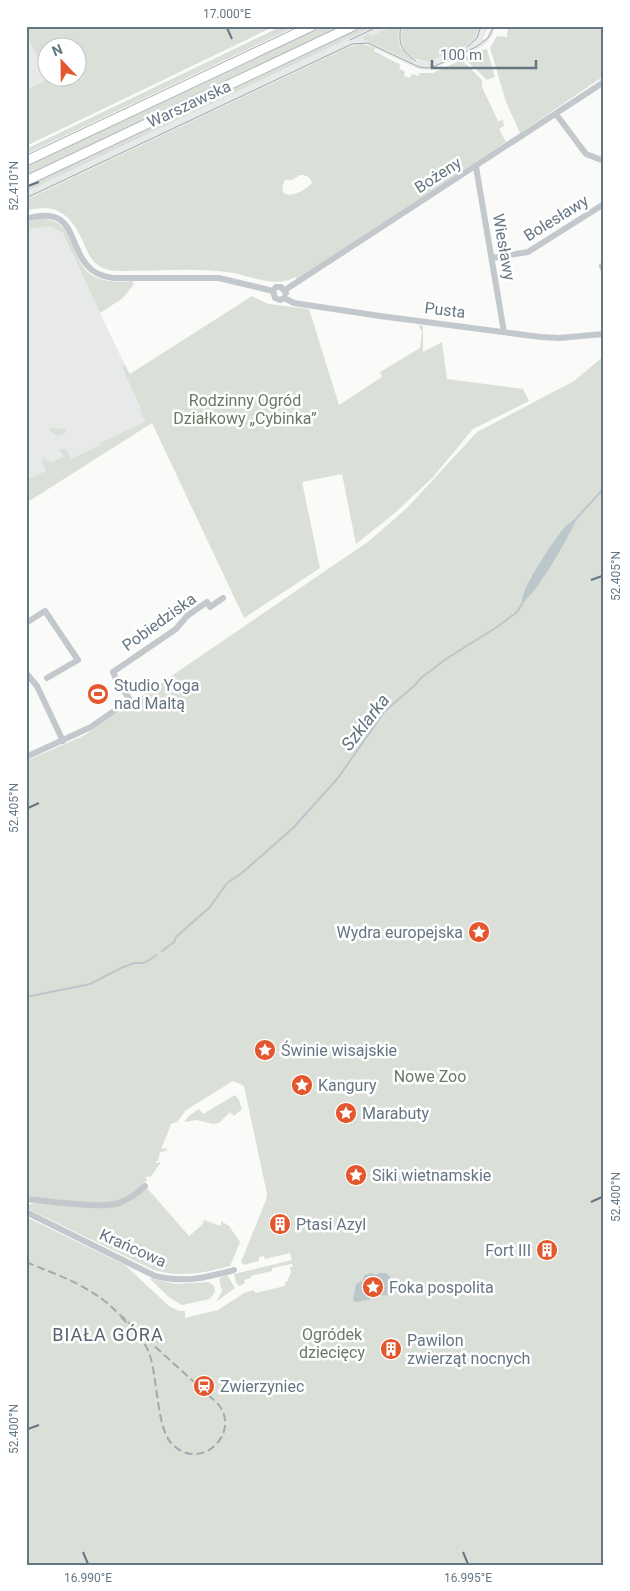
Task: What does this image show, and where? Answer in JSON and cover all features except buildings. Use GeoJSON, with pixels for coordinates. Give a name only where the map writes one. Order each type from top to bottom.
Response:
{"type":"FeatureCollection","features":[{"type":"Feature","properties":{"kind":"main road","name":"Warszawska"},"geometry":{"type":"LineString","coordinates":[[26,161],[312,26]]}},
{"type":"Feature","properties":{"kind":"main road","name":"Warszawska"},"geometry":{"type":"LineString","coordinates":[[26,181],[353,26]]}},
{"type":"Feature","properties":{"kind":"street","name":"Bożeny"},"geometry":{"type":"LineString","coordinates":[[285,290],[604,82]]}},
{"type":"Feature","properties":{"kind":"street"},"geometry":{"type":"LineString","coordinates":[[556,114],[586,154],[604,162]]}},
{"type":"Feature","properties":{"kind":"street","name":"Wiesławy"},"geometry":{"type":"LineString","coordinates":[[476,167],[504,332]]}},
{"type":"Feature","properties":{"kind":"street","name":"Bolesławy"},"geometry":{"type":"LineString","coordinates":[[492,258],[528,252],[604,204]]}},
{"type":"Feature","properties":{"kind":"street"},"geometry":{"type":"LineString","coordinates":[[26,219],[42,215],[50,216],[64,223],[70,230],[86,264],[93,271],[103,276],[114,278],[219,278],[273,291],[279,287],[285,290],[286,293],[284,298],[277,300],[273,296],[273,291]]}},
{"type":"Feature","properties":{"kind":"street","name":"Pusta"},"geometry":{"type":"LineString","coordinates":[[284,298],[294,303],[504,332],[559,338],[604,334]]}},
{"type":"Feature","properties":{"kind":"street","name":"Pobiedziska"},"geometry":{"type":"LineString","coordinates":[[63,741],[91,727],[130,700],[113,672],[176,630],[187,616],[207,602],[210,607],[223,598]]}},
{"type":"Feature","properties":{"kind":"street"},"geometry":{"type":"LineString","coordinates":[[26,623],[45,610],[78,660],[47,678]]}},
{"type":"Feature","properties":{"kind":"street"},"geometry":{"type":"LineString","coordinates":[[26,674],[37,686],[63,741],[26,757]]}},
{"type":"Feature","properties":{"kind":"street","name":"Krańcowa"},"geometry":{"type":"LineString","coordinates":[[26,1199],[105,1205],[118,1203],[130,1198],[145,1186]]}},
{"type":"Feature","properties":{"kind":"street","name":"Krańcowa"},"geometry":{"type":"LineString","coordinates":[[26,1212],[155,1276],[175,1280],[195,1280],[234,1270]]}},
{"type":"Feature","properties":{"kind":"shaded area"},"geometry":{"type":"Polygon","coordinates":[[[26,26],[38,54],[38,88],[31,94],[26,84],[26,26]]]}},
{"type":"Feature","properties":{"kind":"shaded area"},"geometry":{"type":"Polygon","coordinates":[[[375,26],[382,26],[384,31],[371,36],[369,33],[366,40],[412,62],[399,45],[398,37],[401,26],[404,26],[402,37],[415,60],[428,62],[467,45],[472,41],[479,26],[483,26],[481,33],[485,26],[489,26],[483,38],[485,40],[492,26],[496,26],[492,36],[483,46],[430,70],[418,69],[367,45],[349,47],[26,200],[26,192],[375,26]]]}},
{"type":"Feature","properties":{"kind":"shaded area"},"geometry":{"type":"Polygon","coordinates":[[[50,224],[61,231],[152,422],[26,503],[26,226],[50,224]]]}},
{"type":"Feature","properties":{"kind":"shaded area"},"geometry":{"type":"Polygon","coordinates":[[[575,519],[576,521],[545,575],[531,595],[522,602],[523,595],[532,576],[545,554],[564,528],[575,519]]]}},
{"type":"Feature","properties":{"kind":"shaded area"},"geometry":{"type":"Polygon","coordinates":[[[371,1273],[376,1275],[386,1273],[391,1278],[391,1295],[372,1296],[369,1300],[355,1302],[353,1300],[356,1284],[362,1281],[365,1275],[371,1273]]]}},
{"type":"Feature","properties":{"kind":"green space"},"geometry":{"type":"Polygon","coordinates":[[[26,26],[275,26],[26,146],[26,81],[30,88],[38,84],[38,88],[88,88],[88,38],[38,38],[38,58],[31,44],[26,26]]]}},
{"type":"Feature","properties":{"kind":"green space"},"geometry":{"type":"Polygon","coordinates":[[[282,26],[297,26],[26,154],[26,149],[282,26]]]}},
{"type":"Feature","properties":{"kind":"green space"},"geometry":{"type":"Polygon","coordinates":[[[320,26],[344,26],[26,177],[26,166],[320,26]]]}},
{"type":"Feature","properties":{"kind":"green space"},"geometry":{"type":"Polygon","coordinates":[[[362,26],[375,26],[26,192],[26,185],[362,26]]]}},
{"type":"Feature","properties":{"kind":"green space"},"geometry":{"type":"Polygon","coordinates":[[[393,26],[401,26],[398,38],[400,46],[412,62],[362,37],[369,33],[371,36],[393,26]]]}},
{"type":"Feature","properties":{"kind":"green space"},"geometry":{"type":"Polygon","coordinates":[[[404,26],[479,26],[475,38],[467,45],[428,62],[412,58],[404,50],[401,37],[404,26]]]}},
{"type":"Feature","properties":{"kind":"green space"},"geometry":{"type":"Polygon","coordinates":[[[501,26],[604,26],[604,76],[520,133],[506,102],[490,48],[497,36],[507,37],[508,27],[501,26]]]}},
{"type":"Feature","properties":{"kind":"green space"},"geometry":{"type":"Polygon","coordinates":[[[361,44],[375,48],[374,51],[401,65],[399,68],[405,72],[404,76],[410,78],[412,74],[418,76],[420,73],[433,73],[461,60],[482,80],[482,87],[498,121],[503,120],[504,126],[499,129],[506,142],[297,279],[295,277],[280,282],[264,281],[234,273],[206,270],[108,270],[93,261],[77,230],[67,217],[53,209],[45,208],[26,211],[26,200],[349,47],[361,44]],[[302,175],[292,180],[285,180],[283,192],[291,195],[308,187],[312,183],[311,181],[308,177],[302,175]]]}},
{"type":"Feature","properties":{"kind":"green space"},"geometry":{"type":"Polygon","coordinates":[[[487,49],[495,77],[487,80],[466,60],[466,57],[487,49]]]}},
{"type":"Feature","properties":{"kind":"green space"},"geometry":{"type":"Polygon","coordinates":[[[37,219],[50,220],[59,224],[70,239],[83,267],[90,274],[116,282],[132,281],[134,284],[123,298],[100,313],[62,232],[47,226],[27,230],[26,223],[37,219]]]}},
{"type":"Feature","properties":{"kind":"green space","name":"Rodzinny Ogród Działkowy „Cybinka”"},"geometry":{"type":"Polygon","coordinates":[[[252,296],[268,304],[309,309],[339,405],[382,377],[380,372],[420,348],[422,331],[418,325],[423,326],[423,352],[442,342],[447,379],[523,389],[529,401],[473,429],[433,477],[396,512],[356,544],[342,474],[302,482],[320,568],[244,618],[152,423],[26,503],[26,480],[46,471],[42,461],[43,456],[50,463],[64,457],[59,449],[66,449],[71,459],[145,422],[122,367],[125,365],[130,374],[252,296]]]}},
{"type":"Feature","properties":{"kind":"green space"},"geometry":{"type":"Polygon","coordinates":[[[604,356],[604,1565],[26,1565],[26,1217],[125,1265],[169,1306],[179,1311],[185,1311],[185,1318],[218,1310],[244,1293],[254,1290],[255,1293],[285,1286],[285,1282],[287,1282],[291,1272],[290,1267],[293,1266],[292,1264],[272,1268],[272,1271],[251,1276],[251,1278],[244,1280],[245,1283],[239,1286],[236,1283],[234,1274],[292,1260],[290,1253],[265,1259],[264,1256],[259,1257],[259,1261],[244,1265],[241,1262],[267,1194],[244,1086],[233,1081],[186,1110],[177,1122],[171,1124],[162,1147],[162,1149],[167,1148],[166,1151],[160,1152],[156,1163],[161,1162],[152,1175],[146,1178],[147,1180],[144,1183],[127,1196],[119,1200],[100,1203],[26,1196],[26,761],[85,735],[369,541],[407,508],[477,432],[574,381],[604,356]],[[575,519],[564,528],[531,578],[540,583],[576,521],[575,519]]]}},
{"type":"Feature","properties":{"kind":"green space"},"geometry":{"type":"Polygon","coordinates":[[[49,428],[67,429],[58,436],[49,428]]]}},
{"type":"Feature","properties":{"kind":"green space"},"geometry":{"type":"Polygon","coordinates":[[[235,1095],[242,1109],[234,1116],[230,1112],[219,1123],[213,1124],[197,1120],[184,1122],[199,1109],[203,1114],[235,1095]]]}},
{"type":"Feature","properties":{"kind":"green space"},"geometry":{"type":"Polygon","coordinates":[[[147,1188],[189,1236],[202,1225],[204,1220],[221,1226],[221,1221],[229,1226],[240,1242],[230,1266],[192,1274],[174,1274],[154,1270],[28,1209],[29,1205],[33,1203],[127,1203],[147,1188]]]}},
{"type":"Feature","properties":{"kind":"green space"},"geometry":{"type":"Polygon","coordinates":[[[227,1275],[235,1288],[216,1302],[222,1291],[219,1278],[227,1275]]]}},
{"type":"Feature","properties":{"kind":"green space"},"geometry":{"type":"Polygon","coordinates":[[[149,1278],[176,1284],[209,1282],[214,1286],[215,1292],[210,1299],[182,1305],[170,1298],[149,1278]]]}},
{"type":"Feature","properties":{"kind":"waterway","name":"Szklarka"},"geometry":{"type":"LineString","coordinates":[[575,520],[604,488]]}},
{"type":"Feature","properties":{"kind":"waterway","name":"Szklarka"},"geometry":{"type":"LineString","coordinates":[[162,951],[210,907],[227,883],[242,873],[294,827],[338,778],[384,712],[422,677],[517,612],[523,602]]}},
{"type":"Feature","properties":{"kind":"waterway","name":"Szklarka"},"geometry":{"type":"LineString","coordinates":[[26,997],[90,984],[121,968],[134,963],[144,963],[157,955]]}},
{"type":"Feature","properties":{"kind":"tram line"},"geometry":{"type":"LineString","coordinates":[[350,40],[379,26]]}},
{"type":"Feature","properties":{"kind":"tram line"},"geometry":{"type":"LineString","coordinates":[[402,26],[400,42],[407,55],[416,61]]}},
{"type":"Feature","properties":{"kind":"tram line"},"geometry":{"type":"LineString","coordinates":[[467,47],[477,38],[481,26]]}},
{"type":"Feature","properties":{"kind":"tram line"},"geometry":{"type":"LineString","coordinates":[[26,198],[352,44],[368,43],[419,67],[427,68],[476,47],[488,38],[494,26]]}},
{"type":"Feature","properties":{"kind":"railway"},"geometry":{"type":"LineString","coordinates":[[26,1262],[77,1284],[106,1302],[216,1402],[223,1413],[225,1424],[222,1435],[216,1445],[207,1451],[196,1454],[184,1452],[173,1445],[167,1438],[160,1415],[149,1353],[141,1338],[121,1317]]}},
{"type":"Feature","properties":{"kind":"place","name":"Studio Yoga nad Maltą"},"geometry":{"type":"Point","coordinates":[98,694]}},
{"type":"Feature","properties":{"kind":"place","name":"Wydra europejska"},"geometry":{"type":"Point","coordinates":[479,932]}},
{"type":"Feature","properties":{"kind":"place","name":"Świnie wisajskie"},"geometry":{"type":"Point","coordinates":[265,1050]}},
{"type":"Feature","properties":{"kind":"place","name":"Kangury"},"geometry":{"type":"Point","coordinates":[302,1085]}},
{"type":"Feature","properties":{"kind":"place","name":"Marabuty"},"geometry":{"type":"Point","coordinates":[346,1113]}},
{"type":"Feature","properties":{"kind":"place","name":"Siki wietnamskie"},"geometry":{"type":"Point","coordinates":[356,1175]}},
{"type":"Feature","properties":{"kind":"place","name":"Ptasi Azyl"},"geometry":{"type":"Point","coordinates":[280,1224]}},
{"type":"Feature","properties":{"kind":"place","name":"Fort III"},"geometry":{"type":"Point","coordinates":[547,1250]}},
{"type":"Feature","properties":{"kind":"place","name":"Foka pospolita"},"geometry":{"type":"Point","coordinates":[373,1287]}},
{"type":"Feature","properties":{"kind":"place","name":"Pawilon zwierząt nocnych"},"geometry":{"type":"Point","coordinates":[391,1349]}},
{"type":"Feature","properties":{"kind":"place","name":"Zwierzyniec"},"geometry":{"type":"Point","coordinates":[204,1386]}},
{"type":"Feature","properties":{"kind":"district","name":"BIAŁA GÓRA"},"geometry":{"type":"Point","coordinates":[108,1334]}},
{"type":"Feature","properties":{"kind":"park label","name":"Nowe Zoo"},"geometry":{"type":"Point","coordinates":[430,1076]}},
{"type":"Feature","properties":{"kind":"park label","name":"Ogródek dziecięcy"},"geometry":{"type":"Point","coordinates":[332,1343]}}]}
